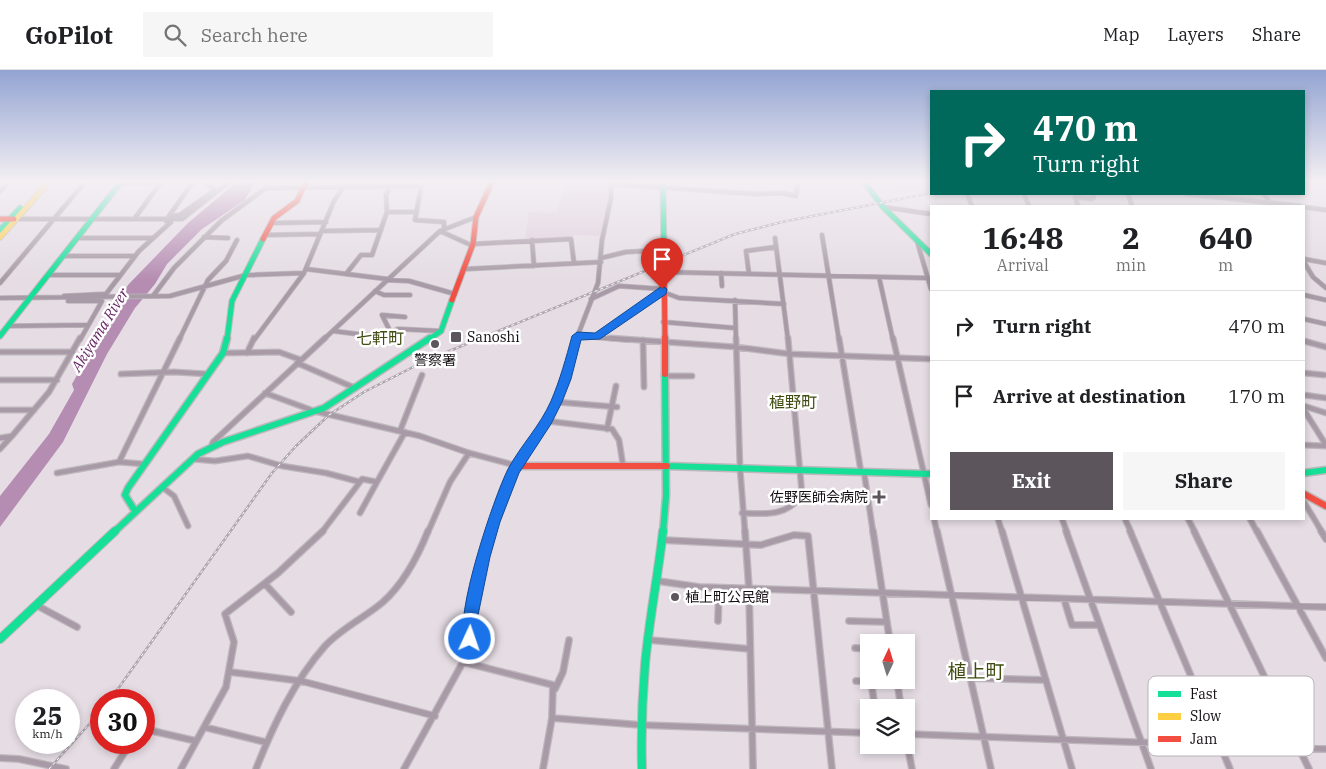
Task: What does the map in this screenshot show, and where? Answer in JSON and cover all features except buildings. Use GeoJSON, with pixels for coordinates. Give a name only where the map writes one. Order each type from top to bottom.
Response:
{"type":"FeatureCollection","features":[{"type":"Feature","properties":{"kind":"street"},"geometry":{"type":"LineString","coordinates":[[0,237],[17,215]]}},
{"type":"Feature","properties":{"kind":"street"},"geometry":{"type":"LineString","coordinates":[[0,230],[17,215]]}},
{"type":"Feature","properties":{"kind":"street"},"geometry":{"type":"LineString","coordinates":[[0,283],[59,215]]}},
{"type":"Feature","properties":{"kind":"street"},"geometry":{"type":"LineString","coordinates":[[0,336],[95,215]]}},
{"type":"Feature","properties":{"kind":"street"},"geometry":{"type":"LineString","coordinates":[[135,218],[138,215]]}},
{"type":"Feature","properties":{"kind":"street"},"geometry":{"type":"LineString","coordinates":[[135,218],[181,215]]}},
{"type":"Feature","properties":{"kind":"street"},"geometry":{"type":"LineString","coordinates":[[0,219],[182,219],[188,215]]}},
{"type":"Feature","properties":{"kind":"street"},"geometry":{"type":"LineString","coordinates":[[152,296],[174,268],[204,237],[230,215]]}},
{"type":"Feature","properties":{"kind":"street"},"geometry":{"type":"LineString","coordinates":[[135,511],[125,495],[144,464],[223,353],[229,337],[229,310],[278,215]]}},
{"type":"Feature","properties":{"kind":"street"},"geometry":{"type":"LineString","coordinates":[[247,352],[256,335],[305,271],[329,215]]}},
{"type":"Feature","properties":{"kind":"street"},"geometry":{"type":"LineString","coordinates":[[346,274],[360,255],[372,255],[386,215]]}},
{"type":"Feature","properties":{"kind":"street"},"geometry":{"type":"LineString","coordinates":[[416,215],[415,220],[444,222],[442,230]]}},
{"type":"Feature","properties":{"kind":"street"},"geometry":{"type":"LineString","coordinates":[[404,769],[435,716],[463,662],[470,639],[470,620],[484,557],[508,485],[547,421],[565,379],[577,336],[598,283],[602,240],[607,215]]}},
{"type":"Feature","properties":{"kind":"street"},"geometry":{"type":"LineString","coordinates":[[642,769],[641,726],[649,640],[662,540],[666,466],[662,215]]}},
{"type":"Feature","properties":{"kind":"street"},"geometry":{"type":"LineString","coordinates":[[891,215],[930,253]]}},
{"type":"Feature","properties":{"kind":"street"},"geometry":{"type":"LineString","coordinates":[[0,639],[192,459],[211,447],[324,408],[441,331],[466,269],[473,245],[476,217],[442,230],[299,361],[213,442],[211,447]]}},
{"type":"Feature","properties":{"kind":"street"},"geometry":{"type":"LineString","coordinates":[[57,298],[70,295],[106,294],[135,256],[170,221],[141,221],[135,218]]}},
{"type":"Feature","properties":{"kind":"street"},"geometry":{"type":"LineString","coordinates":[[272,223],[326,222]]}},
{"type":"Feature","properties":{"kind":"street"},"geometry":{"type":"LineString","coordinates":[[266,235],[381,230]]}},
{"type":"Feature","properties":{"kind":"street"},"geometry":{"type":"LineString","coordinates":[[442,230],[473,245],[572,239],[574,264]]}},
{"type":"Feature","properties":{"kind":"street"},"geometry":{"type":"LineString","coordinates":[[822,235],[889,634]]}},
{"type":"Feature","properties":{"kind":"street"},"geometry":{"type":"LineString","coordinates":[[204,237],[228,238]]}},
{"type":"Feature","properties":{"kind":"street"},"geometry":{"type":"LineString","coordinates":[[77,238],[153,238]]}},
{"type":"Feature","properties":{"kind":"street"},"geometry":{"type":"LineString","coordinates":[[742,514],[776,514],[799,499],[802,494],[790,354],[775,238]]}},
{"type":"Feature","properties":{"kind":"street"},"geometry":{"type":"LineString","coordinates":[[119,462],[208,280],[226,261],[237,240]]}},
{"type":"Feature","properties":{"kind":"street"},"geometry":{"type":"LineString","coordinates":[[532,240],[534,266]]}},
{"type":"Feature","properties":{"kind":"street"},"geometry":{"type":"LineString","coordinates":[[917,240],[930,285]]}},
{"type":"Feature","properties":{"kind":"street"},"geometry":{"type":"LineString","coordinates":[[749,274],[746,251],[776,247]]}},
{"type":"Feature","properties":{"kind":"street"},"geometry":{"type":"LineString","coordinates":[[466,269],[574,264],[601,260],[626,252],[662,250]]}},
{"type":"Feature","properties":{"kind":"street"},"geometry":{"type":"LineString","coordinates":[[63,256],[135,256]]}},
{"type":"Feature","properties":{"kind":"street"},"geometry":{"type":"LineString","coordinates":[[1305,261],[1326,263]]}},
{"type":"Feature","properties":{"kind":"street"},"geometry":{"type":"LineString","coordinates":[[1305,263],[1313,277],[1326,288]]}},
{"type":"Feature","properties":{"kind":"street"},"geometry":{"type":"LineString","coordinates":[[0,298],[177,295],[246,275],[305,271],[409,281],[455,294]]}},
{"type":"Feature","properties":{"kind":"street"},"geometry":{"type":"LineString","coordinates":[[662,272],[928,278]]}},
{"type":"Feature","properties":{"kind":"street"},"geometry":{"type":"LineString","coordinates":[[721,273],[722,286]]}},
{"type":"Feature","properties":{"kind":"street"},"geometry":{"type":"LineString","coordinates":[[48,275],[119,275]]}},
{"type":"Feature","properties":{"kind":"street"},"geometry":{"type":"LineString","coordinates":[[879,277],[928,473],[930,494]]}},
{"type":"Feature","properties":{"kind":"street"},"geometry":{"type":"LineString","coordinates":[[591,299],[619,286],[663,291],[679,298],[784,304]]}},
{"type":"Feature","properties":{"kind":"street"},"geometry":{"type":"LineString","coordinates":[[375,291],[384,295],[410,295]]}},
{"type":"Feature","properties":{"kind":"street"},"geometry":{"type":"LineString","coordinates":[[597,337],[663,291]]}},
{"type":"Feature","properties":{"kind":"street"},"geometry":{"type":"LineString","coordinates":[[1305,295],[1326,300]]}},
{"type":"Feature","properties":{"kind":"street"},"geometry":{"type":"LineString","coordinates":[[0,449],[57,380],[102,301],[67,301],[57,298]]}},
{"type":"Feature","properties":{"kind":"street"},"geometry":{"type":"LineString","coordinates":[[735,300],[742,514],[749,589],[753,769]]}},
{"type":"Feature","properties":{"kind":"street"},"geometry":{"type":"LineString","coordinates":[[390,331],[382,315],[405,317]]}},
{"type":"Feature","properties":{"kind":"street"},"geometry":{"type":"LineString","coordinates":[[1305,320],[1326,324]]}},
{"type":"Feature","properties":{"kind":"street"},"geometry":{"type":"LineString","coordinates":[[663,322],[735,328]]}},
{"type":"Feature","properties":{"kind":"street"},"geometry":{"type":"LineString","coordinates":[[8,326],[88,325]]}},
{"type":"Feature","properties":{"kind":"street"},"geometry":{"type":"LineString","coordinates":[[333,331],[380,337],[398,329],[441,331]]}},
{"type":"Feature","properties":{"kind":"street"},"geometry":{"type":"LineString","coordinates":[[577,336],[736,346],[790,354],[930,359]]}},
{"type":"Feature","properties":{"kind":"street"},"geometry":{"type":"LineString","coordinates":[[643,340],[644,387]]}},
{"type":"Feature","properties":{"kind":"street"},"geometry":{"type":"LineString","coordinates":[[1305,341],[1325,348]]}},
{"type":"Feature","properties":{"kind":"street"},"geometry":{"type":"LineString","coordinates":[[0,352],[74,352]]}},
{"type":"Feature","properties":{"kind":"street"},"geometry":{"type":"LineString","coordinates":[[223,353],[282,352],[356,388]]}},
{"type":"Feature","properties":{"kind":"street"},"geometry":{"type":"LineString","coordinates":[[121,374],[208,374]]}},
{"type":"Feature","properties":{"kind":"street"},"geometry":{"type":"LineString","coordinates":[[1305,374],[1324,375]]}},
{"type":"Feature","properties":{"kind":"street"},"geometry":{"type":"LineString","coordinates":[[360,513],[402,432],[422,375]]}},
{"type":"Feature","properties":{"kind":"street"},"geometry":{"type":"LineString","coordinates":[[664,376],[692,376]]}},
{"type":"Feature","properties":{"kind":"street"},"geometry":{"type":"LineString","coordinates":[[0,380],[57,380]]}},
{"type":"Feature","properties":{"kind":"street"},"geometry":{"type":"LineString","coordinates":[[606,429],[616,386]]}},
{"type":"Feature","properties":{"kind":"street"},"geometry":{"type":"LineString","coordinates":[[265,393],[314,411],[402,432],[469,454],[518,466],[623,465],[928,473]]}},
{"type":"Feature","properties":{"kind":"street"},"geometry":{"type":"LineString","coordinates":[[1305,395],[1326,398]]}},
{"type":"Feature","properties":{"kind":"street"},"geometry":{"type":"LineString","coordinates":[[556,402],[618,408]]}},
{"type":"Feature","properties":{"kind":"street"},"geometry":{"type":"LineString","coordinates":[[1305,406],[1326,413]]}},
{"type":"Feature","properties":{"kind":"street"},"geometry":{"type":"LineString","coordinates":[[0,410],[34,410]]}},
{"type":"Feature","properties":{"kind":"street"},"geometry":{"type":"LineString","coordinates":[[1305,412],[1326,446]]}},
{"type":"Feature","properties":{"kind":"street"},"geometry":{"type":"LineString","coordinates":[[547,421],[606,429],[616,433],[623,465]]}},
{"type":"Feature","properties":{"kind":"street"},"geometry":{"type":"LineString","coordinates":[[0,438],[12,436]]}},
{"type":"Feature","properties":{"kind":"street"},"geometry":{"type":"LineString","coordinates":[[1305,445],[1326,446]]}},
{"type":"Feature","properties":{"kind":"street"},"geometry":{"type":"LineString","coordinates":[[256,769],[266,742],[301,681],[324,648],[386,599],[396,588],[426,535],[449,481],[469,454]]}},
{"type":"Feature","properties":{"kind":"street"},"geometry":{"type":"LineString","coordinates":[[192,459],[215,461],[248,456],[282,466],[326,473],[360,482]]}},
{"type":"Feature","properties":{"kind":"street"},"geometry":{"type":"LineString","coordinates":[[57,473],[119,462],[144,464]]}},
{"type":"Feature","properties":{"kind":"street"},"geometry":{"type":"LineString","coordinates":[[1305,473],[1326,470]]}},
{"type":"Feature","properties":{"kind":"street"},"geometry":{"type":"LineString","coordinates":[[181,769],[224,694],[230,672],[234,642],[225,614],[264,584],[332,523],[362,479],[377,482]]}},
{"type":"Feature","properties":{"kind":"street"},"geometry":{"type":"LineString","coordinates":[[161,487],[174,496],[188,526]]}},
{"type":"Feature","properties":{"kind":"street"},"geometry":{"type":"LineString","coordinates":[[1305,495],[1326,506]]}},
{"type":"Feature","properties":{"kind":"street"},"geometry":{"type":"LineString","coordinates":[[1305,504],[1326,539]]}},
{"type":"Feature","properties":{"kind":"street"},"geometry":{"type":"LineString","coordinates":[[934,520],[992,769]]}},
{"type":"Feature","properties":{"kind":"street"},"geometry":{"type":"LineString","coordinates":[[998,520],[1072,769]]}},
{"type":"Feature","properties":{"kind":"street"},"geometry":{"type":"LineString","coordinates":[[1062,520],[1151,769]]}},
{"type":"Feature","properties":{"kind":"street"},"geometry":{"type":"LineString","coordinates":[[1125,520],[1191,676]]}},
{"type":"Feature","properties":{"kind":"street"},"geometry":{"type":"LineString","coordinates":[[1188,520],[1264,676]]}},
{"type":"Feature","properties":{"kind":"street"},"geometry":{"type":"LineString","coordinates":[[1251,520],[1326,658]]}},
{"type":"Feature","properties":{"kind":"street"},"geometry":{"type":"LineString","coordinates":[[662,540],[760,545],[794,536],[808,536],[832,769]]}},
{"type":"Feature","properties":{"kind":"street"},"geometry":{"type":"LineString","coordinates":[[658,581],[719,588],[1326,606]]}},
{"type":"Feature","properties":{"kind":"street"},"geometry":{"type":"LineString","coordinates":[[264,584],[291,612]]}},
{"type":"Feature","properties":{"kind":"street"},"geometry":{"type":"LineString","coordinates":[[718,621],[719,588]]}},
{"type":"Feature","properties":{"kind":"street"},"geometry":{"type":"LineString","coordinates":[[1064,599],[1072,625],[1099,625]]}},
{"type":"Feature","properties":{"kind":"street"},"geometry":{"type":"LineString","coordinates":[[36,605],[76,627]]}},
{"type":"Feature","properties":{"kind":"street"},"geometry":{"type":"LineString","coordinates":[[848,621],[887,622]]}},
{"type":"Feature","properties":{"kind":"street"},"geometry":{"type":"LineString","coordinates":[[544,769],[555,689],[563,672],[569,640]]}},
{"type":"Feature","properties":{"kind":"street"},"geometry":{"type":"LineString","coordinates":[[649,640],[750,649]]}},
{"type":"Feature","properties":{"kind":"street"},"geometry":{"type":"LineString","coordinates":[[855,648],[860,648]]}},
{"type":"Feature","properties":{"kind":"street"},"geometry":{"type":"LineString","coordinates":[[463,662],[554,685],[555,689]]}},
{"type":"Feature","properties":{"kind":"street"},"geometry":{"type":"LineString","coordinates":[[230,672],[301,681],[435,716]]}},
{"type":"Feature","properties":{"kind":"street"},"geometry":{"type":"LineString","coordinates":[[971,678],[1046,680]]}},
{"type":"Feature","properties":{"kind":"street"},"geometry":{"type":"LineString","coordinates":[[552,718],[641,726],[860,733]]}},
{"type":"Feature","properties":{"kind":"street"},"geometry":{"type":"LineString","coordinates":[[204,727],[266,742]]}},
{"type":"Feature","properties":{"kind":"street"},"geometry":{"type":"LineString","coordinates":[[155,732],[196,741]]}},
{"type":"Feature","properties":{"kind":"street"},"geometry":{"type":"LineString","coordinates":[[915,734],[1148,742]]}},
{"type":"Feature","properties":{"kind":"street"},"geometry":{"type":"LineString","coordinates":[[114,769],[123,754]]}},
{"type":"Feature","properties":{"kind":"street"},"geometry":{"type":"LineString","coordinates":[[909,754],[912,769]]}},
{"type":"Feature","properties":{"kind":"street"},"geometry":{"type":"LineString","coordinates":[[1225,756],[1230,769]]}},
{"type":"Feature","properties":{"kind":"street"},"geometry":{"type":"LineString","coordinates":[[1303,756],[1309,769]]}},
{"type":"Feature","properties":{"kind":"street"},"geometry":{"type":"LineString","coordinates":[[0,758],[19,759],[66,769]]}},
{"type":"Feature","properties":{"kind":"shaded area"},"geometry":{"type":"Polygon","coordinates":[[[198,215],[223,215],[202,229],[167,264],[155,284],[135,308],[107,354],[63,442],[0,527],[0,496],[49,434],[74,390],[72,384],[128,285],[198,215]]]}},
{"type":"Feature","properties":{"kind":"shaded area"},"geometry":{"type":"Polygon","coordinates":[[[529,215],[605,215],[600,236],[575,235],[571,238],[525,240],[529,215]]]}},
{"type":"Feature","properties":{"kind":"railway"},"geometry":{"type":"LineString","coordinates":[[118,689],[272,473],[296,446],[329,415],[364,392],[425,361],[735,234],[820,215]]}},
{"type":"Feature","properties":{"kind":"railway"},"geometry":{"type":"LineString","coordinates":[[49,769],[90,723]]}},
{"type":"Feature","properties":{"kind":"traffic: fast"},"geometry":{"type":"LineString","coordinates":[[0,230],[14,215]]}},
{"type":"Feature","properties":{"kind":"traffic: fast"},"geometry":{"type":"LineString","coordinates":[[0,336],[95,215]]}},
{"type":"Feature","properties":{"kind":"traffic: fast"},"geometry":{"type":"LineString","coordinates":[[663,215],[664,260]]}},
{"type":"Feature","properties":{"kind":"traffic: fast"},"geometry":{"type":"LineString","coordinates":[[891,215],[930,253]]}},
{"type":"Feature","properties":{"kind":"traffic: fast"},"geometry":{"type":"LineString","coordinates":[[135,511],[125,495],[128,488],[223,353],[227,340],[232,301],[263,239]]}},
{"type":"Feature","properties":{"kind":"traffic: fast"},"geometry":{"type":"LineString","coordinates":[[0,639],[198,454],[223,442],[324,408],[441,331],[452,300]]}},
{"type":"Feature","properties":{"kind":"traffic: fast"},"geometry":{"type":"LineString","coordinates":[[642,769],[641,725],[645,663],[658,581],[666,496],[665,374]]}},
{"type":"Feature","properties":{"kind":"traffic: fast"},"geometry":{"type":"LineString","coordinates":[[667,466],[930,474]]}},
{"type":"Feature","properties":{"kind":"traffic: fast"},"geometry":{"type":"LineString","coordinates":[[1305,473],[1326,470]]}},
{"type":"Feature","properties":{"kind":"traffic: slow"},"geometry":{"type":"LineString","coordinates":[[0,237],[20,215]]}},
{"type":"Feature","properties":{"kind":"traffic: jam"},"geometry":{"type":"LineString","coordinates":[[263,239],[274,218],[279,215]]}},
{"type":"Feature","properties":{"kind":"traffic: jam"},"geometry":{"type":"LineString","coordinates":[[452,300],[473,244],[477,215]]}},
{"type":"Feature","properties":{"kind":"traffic: jam"},"geometry":{"type":"LineString","coordinates":[[0,219],[14,219]]}},
{"type":"Feature","properties":{"kind":"traffic: jam"},"geometry":{"type":"LineString","coordinates":[[664,260],[665,374]]}},
{"type":"Feature","properties":{"kind":"traffic: jam"},"geometry":{"type":"LineString","coordinates":[[518,466],[667,466]]}},
{"type":"Feature","properties":{"kind":"traffic: jam"},"geometry":{"type":"LineString","coordinates":[[1305,495],[1326,506]]}},
{"type":"Feature","properties":{"kind":"place","name":"Sanoshi"},"geometry":{"type":"Point","coordinates":[456,337]}},
{"type":"Feature","properties":{"kind":"place","name":"警察署"},"geometry":{"type":"Point","coordinates":[435,344]}},
{"type":"Feature","properties":{"kind":"place","name":"佐野医師会病院"},"geometry":{"type":"Point","coordinates":[879,497]}},
{"type":"Feature","properties":{"kind":"place","name":"植上町公民館"},"geometry":{"type":"Point","coordinates":[675,597]}},
{"type":"Feature","properties":{"kind":"district","name":"七軒町"},"geometry":{"type":"Point","coordinates":[380,338]}},
{"type":"Feature","properties":{"kind":"district","name":"植野町"},"geometry":{"type":"Point","coordinates":[793,402]}},
{"type":"Feature","properties":{"kind":"district","name":"植上町"},"geometry":{"type":"Point","coordinates":[976,671]}},
{"type":"Feature","properties":{"kind":"route"},"geometry":{"type":"LineString","coordinates":[[470,639],[470,620],[494,522],[514,471],[547,421],[556,402],[565,379],[577,336],[597,337],[601,332],[663,292],[662,289]]}},
{"type":"Feature","properties":{"kind":"water label","name":"Akiyama River"},"geometry":{"type":"Point","coordinates":[100,330]}}]}
